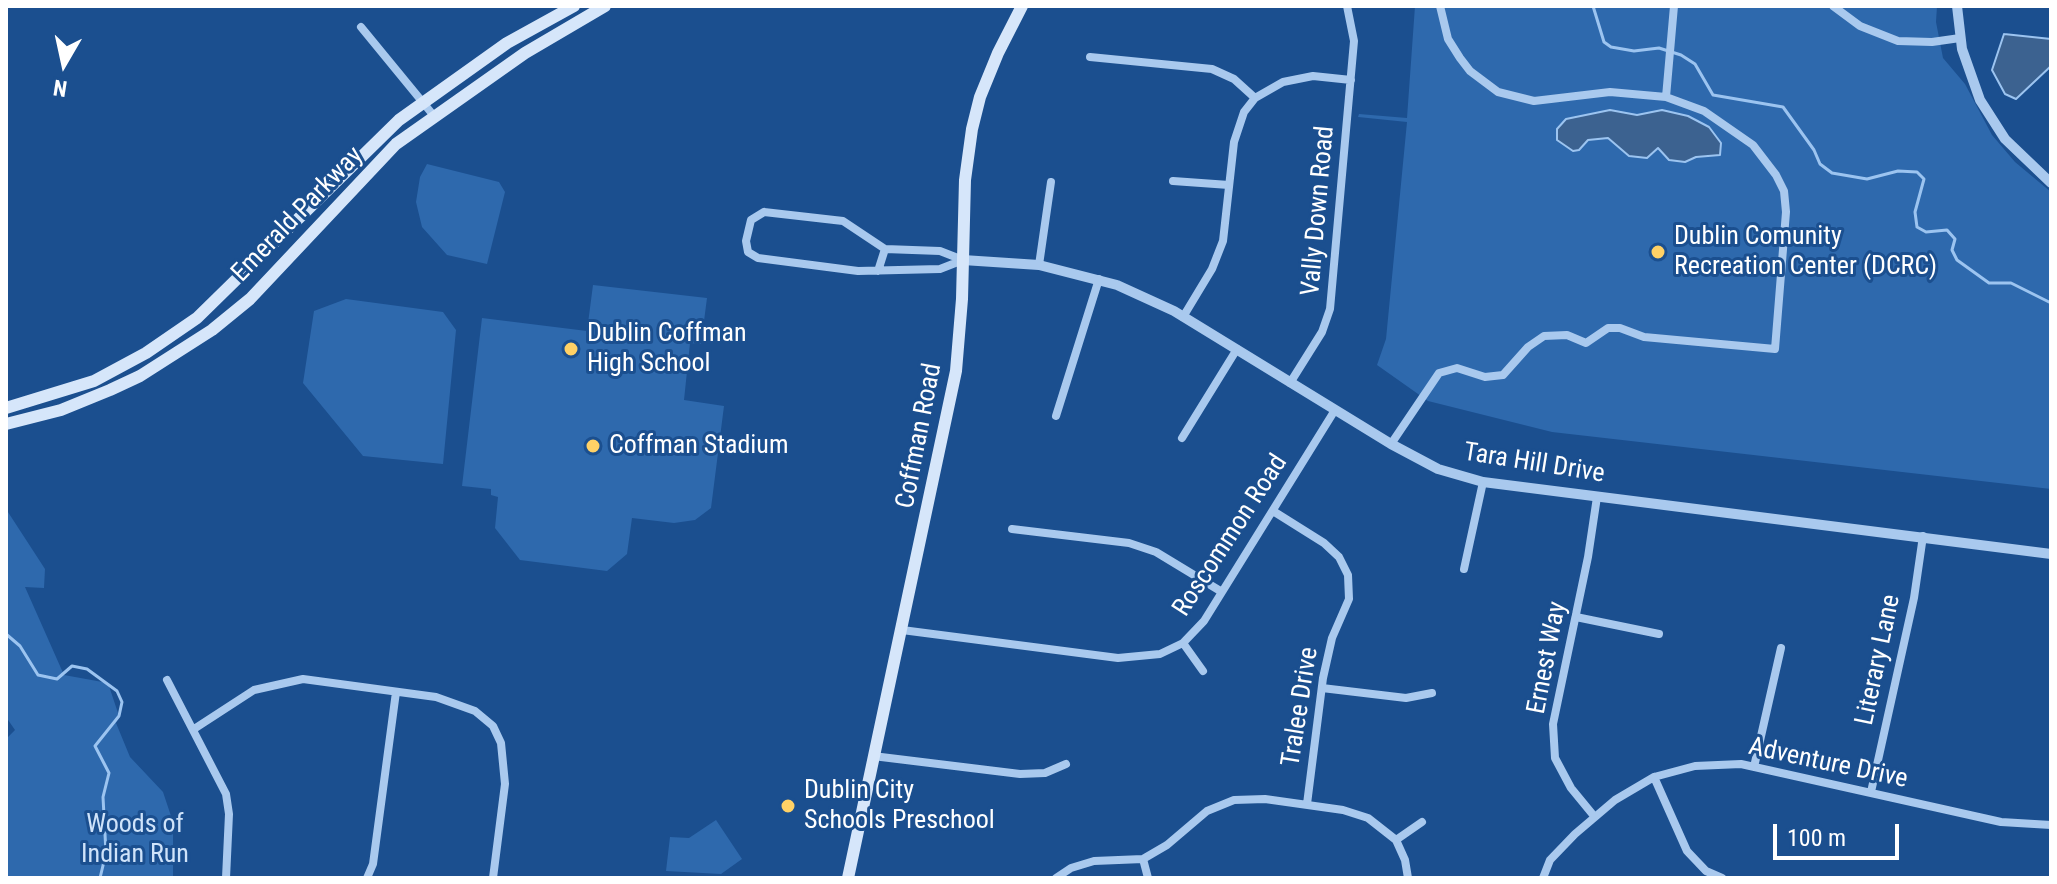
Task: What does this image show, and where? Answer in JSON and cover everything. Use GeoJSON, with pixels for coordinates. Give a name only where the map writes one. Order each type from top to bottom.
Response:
{"type":"FeatureCollection","features":[{"type":"Feature","properties":{"kind":"main road","name":"Emerald Parkway"},"geometry":{"type":"LineString","coordinates":[[6,408],[94,381],[146,353],[197,318],[399,120],[507,43],[574,6]]}},
{"type":"Feature","properties":{"kind":"main road","name":"Emerald Parkway"},"geometry":{"type":"LineString","coordinates":[[6,424],[61,410],[110,390],[140,376],[212,330],[250,299],[396,144],[525,53],[605,6]]}},
{"type":"Feature","properties":{"kind":"main road","name":"Coffman Road"},"geometry":{"type":"LineString","coordinates":[[848,878],[956,371],[965,180],[976,113],[998,53],[1022,6]]}},
{"type":"Feature","properties":{"kind":"street","name":"Vally Down Road"},"geometry":{"type":"LineString","coordinates":[[1290,383],[1322,332],[1330,309],[1351,80],[1354,25],[1347,6]]}},
{"type":"Feature","properties":{"kind":"street"},"geometry":{"type":"LineString","coordinates":[[1391,444],[1434,378],[1457,368],[1495,378],[1503,375],[1535,341],[1554,334],[1586,343],[1608,328],[1620,328],[1644,337],[1775,349],[1787,234],[1784,191],[1767,160],[1753,145],[1704,111],[1666,97],[1610,92],[1534,101],[1498,92],[1470,71],[1460,58],[1448,39],[1440,6]]}},
{"type":"Feature","properties":{"kind":"street"},"geometry":{"type":"LineString","coordinates":[[1666,97],[1674,6]]}},
{"type":"Feature","properties":{"kind":"street"},"geometry":{"type":"LineString","coordinates":[[1833,6],[1879,36],[1915,42],[1960,38]]}},
{"type":"Feature","properties":{"kind":"street"},"geometry":{"type":"LineString","coordinates":[[1957,6],[1960,38],[1970,75],[1991,120],[2021,157],[2051,183]]}},
{"type":"Feature","properties":{"kind":"street"},"geometry":{"type":"LineString","coordinates":[[361,27],[434,116]]}},
{"type":"Feature","properties":{"kind":"street"},"geometry":{"type":"LineString","coordinates":[[1090,57],[1212,69],[1234,79],[1255,98]]}},
{"type":"Feature","properties":{"kind":"street"},"geometry":{"type":"LineString","coordinates":[[1183,317],[1218,255],[1237,128],[1255,98],[1296,78],[1351,80]]}},
{"type":"Feature","properties":{"kind":"street"},"geometry":{"type":"LineString","coordinates":[[1173,181],[1229,185]]}},
{"type":"Feature","properties":{"kind":"street"},"geometry":{"type":"LineString","coordinates":[[1039,265],[1051,182]]}},
{"type":"Feature","properties":{"kind":"street"},"geometry":{"type":"LineString","coordinates":[[764,212],[836,220],[853,226],[885,249],[940,251],[963,260],[940,269],[878,271],[754,257],[746,248],[749,223],[764,212]]}},
{"type":"Feature","properties":{"kind":"street"},"geometry":{"type":"LineString","coordinates":[[878,271],[885,249]]}},
{"type":"Feature","properties":{"kind":"street","name":"Tara Hill Drive"},"geometry":{"type":"LineString","coordinates":[[963,260],[1039,265],[1099,279],[1183,317],[1391,444],[1438,469],[1483,482],[2051,554]]}},
{"type":"Feature","properties":{"kind":"street"},"geometry":{"type":"LineString","coordinates":[[1056,416],[1099,279]]}},
{"type":"Feature","properties":{"kind":"street"},"geometry":{"type":"LineString","coordinates":[[1182,438],[1237,349]]}},
{"type":"Feature","properties":{"kind":"street","name":"Roscommon Road"},"geometry":{"type":"LineString","coordinates":[[902,630],[1118,658],[1160,654],[1183,643],[1204,621],[1335,410]]}},
{"type":"Feature","properties":{"kind":"street"},"geometry":{"type":"LineString","coordinates":[[1464,569],[1483,482]]}},
{"type":"Feature","properties":{"kind":"street","name":"Ernest Way"},"geometry":{"type":"LineString","coordinates":[[1594,816],[1571,788],[1555,758],[1553,724],[1597,497]]}},
{"type":"Feature","properties":{"kind":"street","name":"Tralee Drive"},"geometry":{"type":"LineString","coordinates":[[1273,511],[1324,543],[1339,557],[1348,575],[1349,599],[1332,638],[1322,688],[1307,804]]}},
{"type":"Feature","properties":{"kind":"street"},"geometry":{"type":"LineString","coordinates":[[1012,529],[1129,543],[1167,558],[1222,592]]}},
{"type":"Feature","properties":{"kind":"street","name":"Literary Lane"},"geometry":{"type":"LineString","coordinates":[[1871,792],[1914,598],[1923,536]]}},
{"type":"Feature","properties":{"kind":"street"},"geometry":{"type":"LineString","coordinates":[[1576,617],[1659,634]]}},
{"type":"Feature","properties":{"kind":"street"},"geometry":{"type":"LineString","coordinates":[[1183,643],[1203,671]]}},
{"type":"Feature","properties":{"kind":"street"},"geometry":{"type":"LineString","coordinates":[[1754,767],[1781,648]]}},
{"type":"Feature","properties":{"kind":"street"},"geometry":{"type":"LineString","coordinates":[[194,729],[254,690],[303,679],[436,697],[475,711],[493,726],[501,743],[505,784],[493,878]]}},
{"type":"Feature","properties":{"kind":"street"},"geometry":{"type":"LineString","coordinates":[[167,680],[226,794],[229,814],[226,878]]}},
{"type":"Feature","properties":{"kind":"street"},"geometry":{"type":"LineString","coordinates":[[1322,688],[1406,698],[1432,693]]}},
{"type":"Feature","properties":{"kind":"street"},"geometry":{"type":"LineString","coordinates":[[367,878],[373,864],[396,692]]}},
{"type":"Feature","properties":{"kind":"street"},"geometry":{"type":"LineString","coordinates":[[873,756],[1020,774],[1045,773],[1066,764]]}},
{"type":"Feature","properties":{"kind":"street","name":"Adventure Drive"},"geometry":{"type":"LineString","coordinates":[[1543,878],[1550,860],[1594,816],[1654,777],[1695,766],[1754,767],[2001,822],[2051,825]]}},
{"type":"Feature","properties":{"kind":"street"},"geometry":{"type":"LineString","coordinates":[[1654,777],[1687,851],[1706,871],[1722,878]]}},
{"type":"Feature","properties":{"kind":"street"},"geometry":{"type":"LineString","coordinates":[[1056,878],[1071,868],[1094,861],[1143,859],[1167,845],[1207,811],[1234,800],[1307,804],[1356,813],[1384,828],[1396,840],[1405,860],[1408,878]]}},
{"type":"Feature","properties":{"kind":"street"},"geometry":{"type":"LineString","coordinates":[[1396,840],[1422,822]]}},
{"type":"Feature","properties":{"kind":"street"},"geometry":{"type":"LineString","coordinates":[[1143,859],[1148,878]]}},
{"type":"Feature","properties":{"kind":"green space"},"geometry":{"type":"Polygon","coordinates":[[[1415,6],[1937,6],[1936,22],[1943,58],[1965,84],[1992,135],[2015,162],[2051,192],[2051,489],[1552,432],[1428,401],[1377,365],[1386,339],[1407,122],[1358,117],[1359,114],[1407,118],[1415,6]]]}},
{"type":"Feature","properties":{"kind":"green space"},"geometry":{"type":"Polygon","coordinates":[[[427,164],[499,182],[505,192],[487,264],[447,255],[422,227],[416,202],[420,177],[427,164]]]}},
{"type":"Feature","properties":{"kind":"green space","name":"Coffman Stadium"},"geometry":{"type":"Polygon","coordinates":[[[593,285],[707,298],[701,344],[690,343],[684,400],[724,406],[711,508],[695,520],[674,523],[632,518],[627,554],[607,571],[520,560],[495,528],[498,497],[491,495],[491,489],[462,486],[482,318],[587,331],[593,285]]]}},
{"type":"Feature","properties":{"kind":"green space"},"geometry":{"type":"Polygon","coordinates":[[[346,299],[443,312],[456,330],[443,464],[363,456],[303,383],[314,311],[346,299]]]}},
{"type":"Feature","properties":{"kind":"green space","name":"Woods of Indian Run"},"geometry":{"type":"Polygon","coordinates":[[[6,509],[45,569],[44,588],[25,587],[64,675],[108,683],[119,716],[116,723],[130,757],[163,792],[173,822],[173,878],[6,878],[6,739],[15,730],[6,717],[6,509]]]}},
{"type":"Feature","properties":{"kind":"green space"},"geometry":{"type":"Polygon","coordinates":[[[716,820],[742,859],[721,874],[666,871],[670,837],[689,838],[716,820]]]}},
{"type":"Feature","properties":{"kind":"shaded area"},"geometry":{"type":"Polygon","coordinates":[[[2004,34],[2051,39],[2051,66],[2016,99],[2005,94],[1992,70],[2004,34]]]}},
{"type":"Feature","properties":{"kind":"shaded area"},"geometry":{"type":"Polygon","coordinates":[[[1610,110],[1637,115],[1662,110],[1688,116],[1709,127],[1721,143],[1720,155],[1696,157],[1685,162],[1669,160],[1658,148],[1647,158],[1629,156],[1608,138],[1588,140],[1579,150],[1573,151],[1557,140],[1557,129],[1566,119],[1610,110]]]}},
{"type":"Feature","properties":{"kind":"waterway"},"geometry":{"type":"LineString","coordinates":[[1593,6],[1604,42],[1611,47],[1634,51],[1659,48],[1681,55],[1695,64],[1713,95],[1783,107],[1814,150],[1820,164],[1832,173],[1867,179],[1898,171],[1917,172],[1924,179],[1915,212],[1917,227],[1926,232],[1947,230],[1955,239],[1952,250],[1957,260],[1989,283],[2011,283],[2051,303]]}},
{"type":"Feature","properties":{"kind":"waterway"},"geometry":{"type":"LineString","coordinates":[[6,634],[20,646],[38,675],[57,679],[72,666],[87,669],[117,691],[122,702],[119,716],[95,746],[109,773],[103,797],[106,853],[100,878]]}},
{"type":"Feature","properties":{"kind":"place","name":"Dublin Comunity Recreation Center (DCRC)"},"geometry":{"type":"Point","coordinates":[1658,252]}},
{"type":"Feature","properties":{"kind":"place","name":"Dublin Coffman High School"},"geometry":{"type":"Point","coordinates":[571,349]}},
{"type":"Feature","properties":{"kind":"place","name":"Coffman Stadium"},"geometry":{"type":"Point","coordinates":[593,446]}},
{"type":"Feature","properties":{"kind":"place","name":"Dublin City Schools Preschool"},"geometry":{"type":"Point","coordinates":[788,806]}}]}
